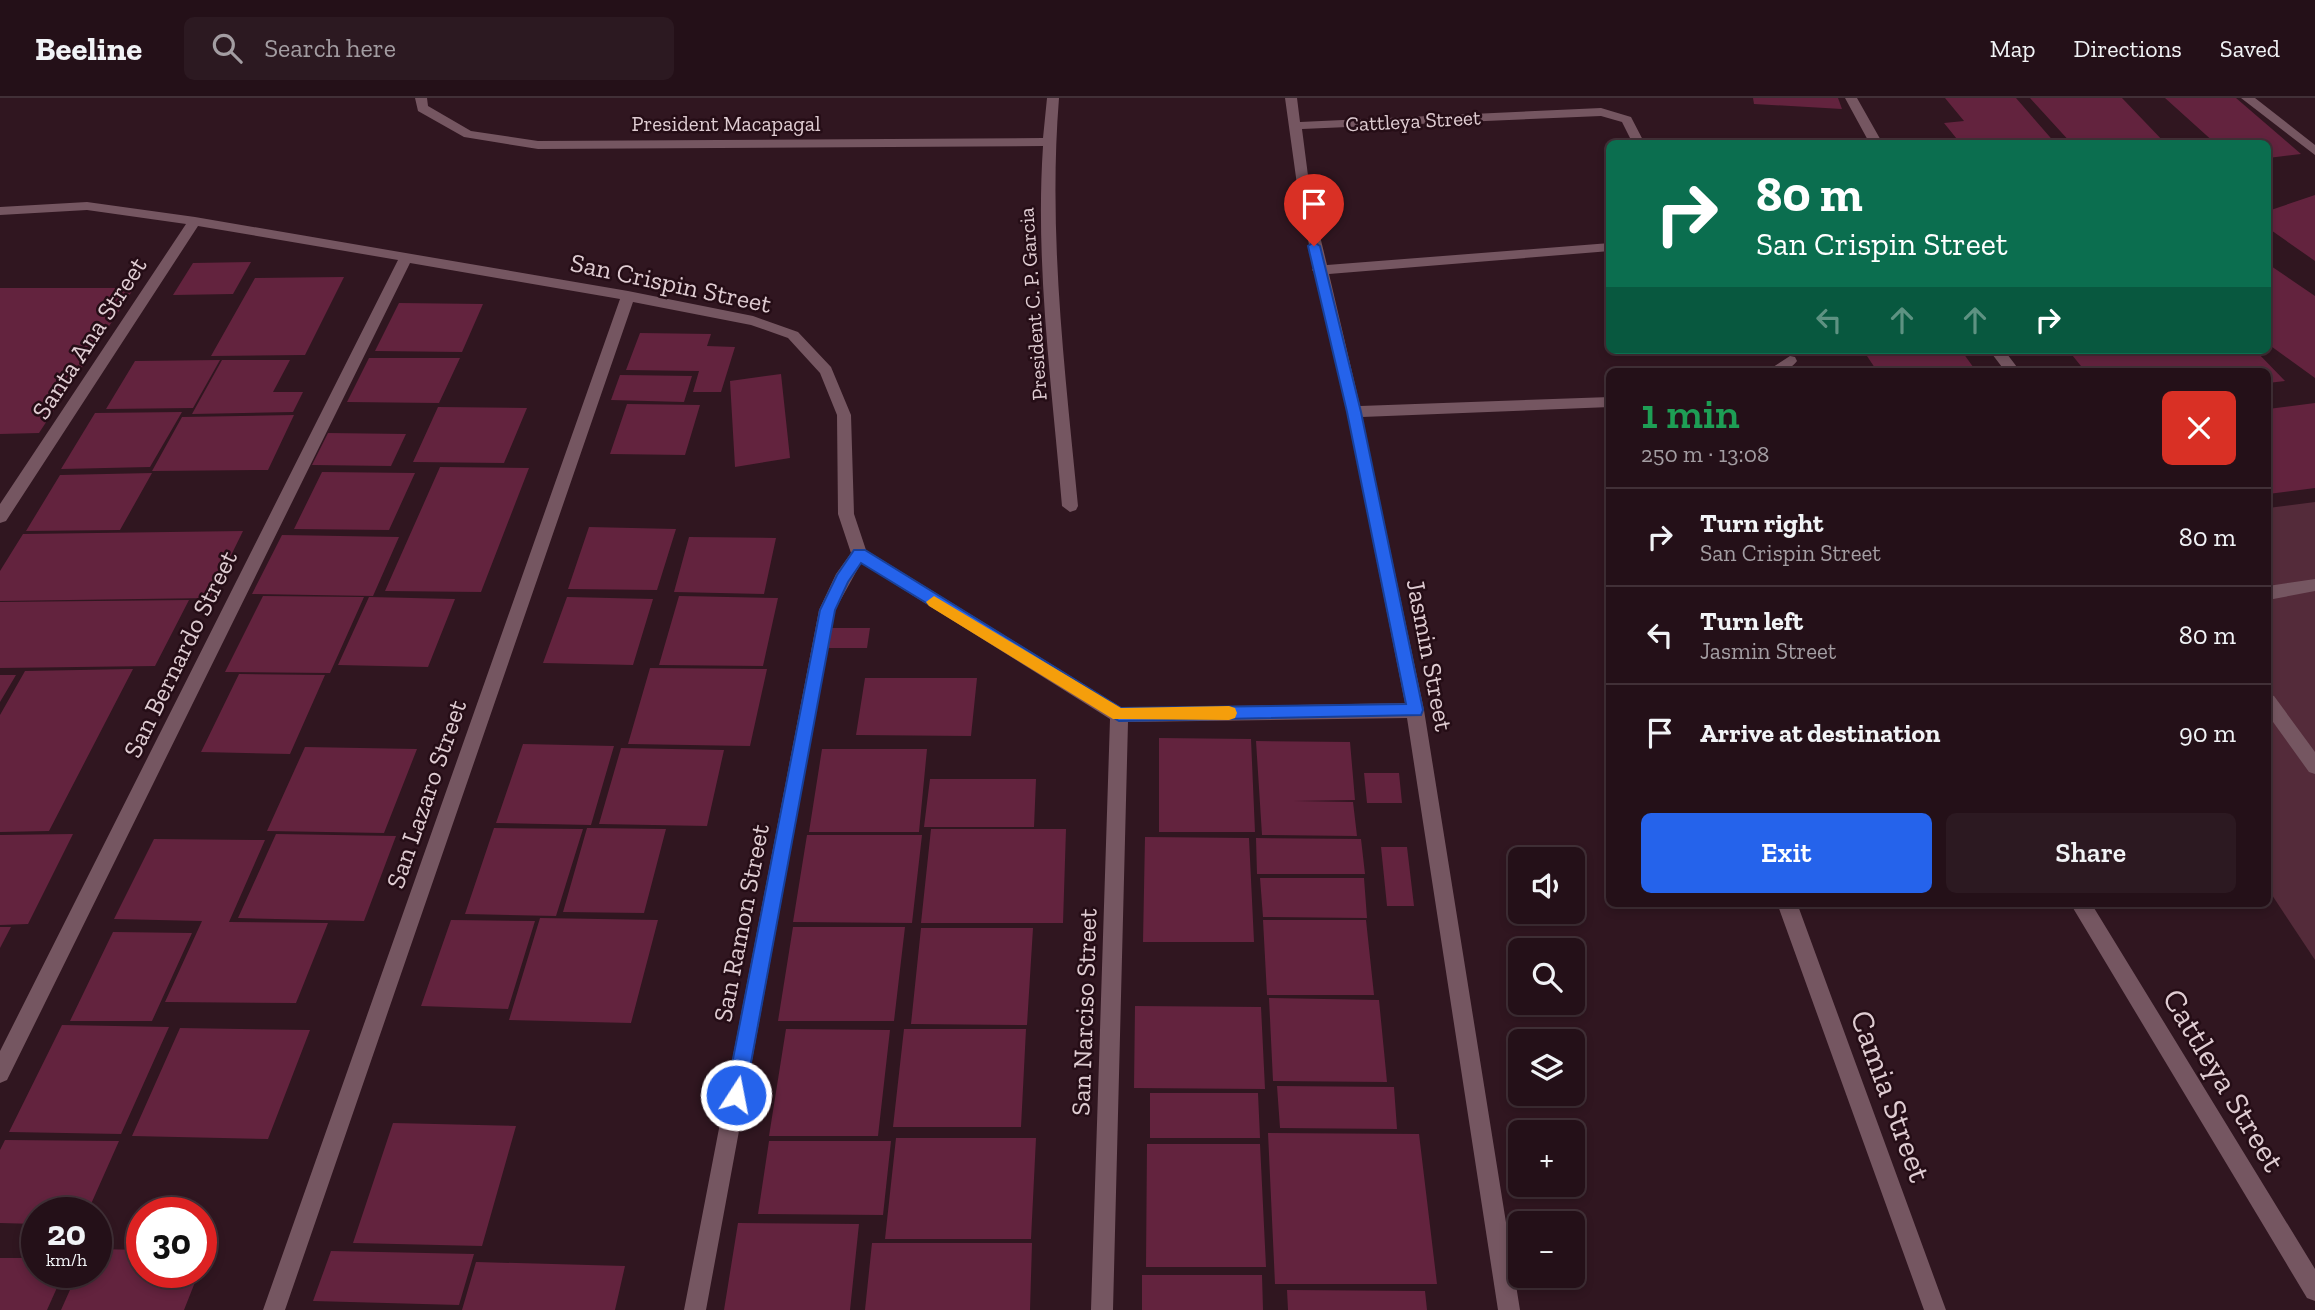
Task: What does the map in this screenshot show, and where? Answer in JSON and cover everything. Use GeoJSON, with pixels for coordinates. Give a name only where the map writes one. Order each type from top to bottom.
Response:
{"type":"FeatureCollection","features":[{"type":"Feature","properties":{"kind":"street","name":"President Macapagal"},"geometry":{"type":"LineString","coordinates":[[421,98],[422,108],[468,134],[538,145],[1047,142]]}},
{"type":"Feature","properties":{"kind":"street","name":"President C. P. Garcia"},"geometry":{"type":"LineString","coordinates":[[1053,98],[1047,142],[1045,204],[1070,506]]}},
{"type":"Feature","properties":{"kind":"street","name":"Jasmin Street"},"geometry":{"type":"LineString","coordinates":[[1291,98],[1305,199],[1319,270],[1354,412],[1415,710],[1509,1310]]}},
{"type":"Feature","properties":{"kind":"street"},"geometry":{"type":"LineString","coordinates":[[1851,98],[1875,140]]}},
{"type":"Feature","properties":{"kind":"street"},"geometry":{"type":"LineString","coordinates":[[2247,98],[2315,150]]}},
{"type":"Feature","properties":{"kind":"street","name":"Cattleya Street"},"geometry":{"type":"LineString","coordinates":[[1297,126],[1601,112],[1618,114],[1630,122],[1637,140]]}},
{"type":"Feature","properties":{"kind":"street","name":"San Crispin Street"},"geometry":{"type":"LineString","coordinates":[[0,211],[87,206],[195,221],[628,296],[753,321],[793,335],[826,371],[844,415],[846,514],[859,554]]}},
{"type":"Feature","properties":{"kind":"street","name":"Santa Ana Street"},"geometry":{"type":"LineString","coordinates":[[0,517],[195,221]]}},
{"type":"Feature","properties":{"kind":"street"},"geometry":{"type":"LineString","coordinates":[[1319,270],[1606,247]]}},
{"type":"Feature","properties":{"kind":"street","name":"San Bernardo Street"},"geometry":{"type":"LineString","coordinates":[[0,1073],[406,257]]}},
{"type":"Feature","properties":{"kind":"street","name":"San Lazaro Street"},"geometry":{"type":"LineString","coordinates":[[274,1310],[628,296]]}},
{"type":"Feature","properties":{"kind":"street"},"geometry":{"type":"LineString","coordinates":[[1999,354],[2011,368]]}},
{"type":"Feature","properties":{"kind":"street"},"geometry":{"type":"LineString","coordinates":[[1779,368],[1790,361]]}},
{"type":"Feature","properties":{"kind":"street"},"geometry":{"type":"LineString","coordinates":[[1354,412],[1606,406]]}},
{"type":"Feature","properties":{"kind":"street"},"geometry":{"type":"LineString","coordinates":[[859,554],[1119,715],[1415,710]]}},
{"type":"Feature","properties":{"kind":"street","name":"San Ramon Street"},"geometry":{"type":"LineString","coordinates":[[695,1310],[827,610],[842,579],[859,554]]}},
{"type":"Feature","properties":{"kind":"street"},"geometry":{"type":"LineString","coordinates":[[2271,592],[2315,585]]}},
{"type":"Feature","properties":{"kind":"street"},"geometry":{"type":"LineString","coordinates":[[2271,705],[2315,766]]}},
{"type":"Feature","properties":{"kind":"street","name":"San Narciso Street"},"geometry":{"type":"LineString","coordinates":[[1102,1310],[1119,715]]}},
{"type":"Feature","properties":{"kind":"street","name":"Camia Street"},"geometry":{"type":"LineString","coordinates":[[1788,907],[1935,1310]]}},
{"type":"Feature","properties":{"kind":"street","name":"Cattleya Street"},"geometry":{"type":"LineString","coordinates":[[2082,907],[2315,1290]]}},
{"type":"Feature","properties":{"kind":"shaded area"},"geometry":{"type":"Polygon","coordinates":[[[2315,502],[2315,960],[2271,894],[2271,508],[2315,502]]]}},
{"type":"Feature","properties":{"kind":"building"},"geometry":{"type":"Polygon","coordinates":[[[1753,98],[1838,98],[1842,109],[1754,104],[1753,98]]]}},
{"type":"Feature","properties":{"kind":"building"},"geometry":{"type":"Polygon","coordinates":[[[1945,98],[2016,98],[2053,140],[1958,140],[1944,123],[1964,121],[1945,98]]]}},
{"type":"Feature","properties":{"kind":"building"},"geometry":{"type":"Polygon","coordinates":[[[2030,98],[2122,98],[2162,140],[2068,140],[2030,98]]]}},
{"type":"Feature","properties":{"kind":"building"},"geometry":{"type":"Polygon","coordinates":[[[2165,98],[2236,98],[2301,154],[2271,158],[2271,140],[2212,140],[2165,98]]]}},
{"type":"Feature","properties":{"kind":"building"},"geometry":{"type":"Polygon","coordinates":[[[2315,195],[2315,261],[2271,230],[2271,210],[2315,195]]]}},
{"type":"Feature","properties":{"kind":"building"},"geometry":{"type":"Polygon","coordinates":[[[251,262],[233,294],[173,295],[193,263],[251,262]]]}},
{"type":"Feature","properties":{"kind":"building"},"geometry":{"type":"Polygon","coordinates":[[[2271,266],[2315,296],[2315,378],[2271,346],[2271,266]]]}},
{"type":"Feature","properties":{"kind":"building"},"geometry":{"type":"Polygon","coordinates":[[[344,277],[305,355],[211,356],[255,278],[344,277]]]}},
{"type":"Feature","properties":{"kind":"building"},"geometry":{"type":"Polygon","coordinates":[[[0,288],[134,288],[39,433],[0,434],[0,288]]]}},
{"type":"Feature","properties":{"kind":"building"},"geometry":{"type":"Polygon","coordinates":[[[399,303],[483,304],[462,352],[375,351],[399,303]]]}},
{"type":"Feature","properties":{"kind":"building"},"geometry":{"type":"Polygon","coordinates":[[[640,333],[711,334],[707,346],[735,347],[721,392],[693,392],[699,371],[626,370],[640,333]]]}},
{"type":"Feature","properties":{"kind":"building"},"geometry":{"type":"Polygon","coordinates":[[[1866,354],[1964,354],[1974,368],[1875,368],[1866,354]]]}},
{"type":"Feature","properties":{"kind":"building"},"geometry":{"type":"Polygon","coordinates":[[[2071,354],[2259,354],[2285,381],[2271,383],[2271,368],[2083,368],[2071,354]]]}},
{"type":"Feature","properties":{"kind":"building"},"geometry":{"type":"Polygon","coordinates":[[[369,358],[460,358],[439,403],[347,402],[369,358]]]}},
{"type":"Feature","properties":{"kind":"building"},"geometry":{"type":"Polygon","coordinates":[[[220,360],[193,408],[106,409],[135,361],[220,360]]]}},
{"type":"Feature","properties":{"kind":"building"},"geometry":{"type":"Polygon","coordinates":[[[222,360],[290,360],[273,392],[303,392],[293,412],[192,414],[222,360]]]}},
{"type":"Feature","properties":{"kind":"building"},"geometry":{"type":"Polygon","coordinates":[[[781,374],[790,458],[735,467],[730,381],[781,374]]]}},
{"type":"Feature","properties":{"kind":"building"},"geometry":{"type":"Polygon","coordinates":[[[620,375],[692,376],[684,402],[611,400],[620,375]]]}},
{"type":"Feature","properties":{"kind":"building"},"geometry":{"type":"Polygon","coordinates":[[[2315,403],[2315,488],[2271,494],[2271,409],[2315,403]]]}},
{"type":"Feature","properties":{"kind":"building"},"geometry":{"type":"Polygon","coordinates":[[[627,404],[700,405],[685,455],[610,454],[627,404]]]}},
{"type":"Feature","properties":{"kind":"building"},"geometry":{"type":"Polygon","coordinates":[[[438,407],[527,408],[504,463],[413,462],[438,407]]]}},
{"type":"Feature","properties":{"kind":"building"},"geometry":{"type":"Polygon","coordinates":[[[182,412],[150,467],[61,469],[95,413],[182,412]]]}},
{"type":"Feature","properties":{"kind":"building"},"geometry":{"type":"Polygon","coordinates":[[[294,415],[268,470],[152,471],[182,417],[294,415]]]}},
{"type":"Feature","properties":{"kind":"building"},"geometry":{"type":"Polygon","coordinates":[[[328,433],[406,434],[391,466],[312,465],[328,433]]]}},
{"type":"Feature","properties":{"kind":"building"},"geometry":{"type":"Polygon","coordinates":[[[440,467],[529,468],[481,592],[385,591],[440,467]]]}},
{"type":"Feature","properties":{"kind":"building"},"geometry":{"type":"Polygon","coordinates":[[[322,472],[415,473],[389,530],[294,529],[322,472]]]}},
{"type":"Feature","properties":{"kind":"building"},"geometry":{"type":"Polygon","coordinates":[[[152,473],[120,530],[26,531],[60,475],[152,473]]]}},
{"type":"Feature","properties":{"kind":"building"},"geometry":{"type":"Polygon","coordinates":[[[589,527],[676,529],[657,590],[568,589],[589,527]]]}},
{"type":"Feature","properties":{"kind":"building"},"geometry":{"type":"Polygon","coordinates":[[[243,531],[210,598],[0,601],[0,571],[23,534],[243,531]]]}},
{"type":"Feature","properties":{"kind":"building"},"geometry":{"type":"Polygon","coordinates":[[[282,535],[399,537],[373,596],[252,594],[282,535]]]}},
{"type":"Feature","properties":{"kind":"building"},"geometry":{"type":"Polygon","coordinates":[[[689,537],[776,538],[764,594],[674,592],[689,537]]]}},
{"type":"Feature","properties":{"kind":"building"},"geometry":{"type":"Polygon","coordinates":[[[263,596],[364,597],[330,673],[225,672],[263,596]]]}},
{"type":"Feature","properties":{"kind":"building"},"geometry":{"type":"Polygon","coordinates":[[[679,596],[778,598],[763,666],[659,665],[679,596]]]}},
{"type":"Feature","properties":{"kind":"building"},"geometry":{"type":"Polygon","coordinates":[[[369,597],[455,599],[428,667],[338,665],[369,597]]]}},
{"type":"Feature","properties":{"kind":"building"},"geometry":{"type":"Polygon","coordinates":[[[567,597],[653,599],[633,665],[543,663],[567,597]]]}},
{"type":"Feature","properties":{"kind":"building"},"geometry":{"type":"Polygon","coordinates":[[[189,600],[155,666],[0,668],[0,602],[189,600]]]}},
{"type":"Feature","properties":{"kind":"building"},"geometry":{"type":"Polygon","coordinates":[[[827,628],[870,628],[867,648],[823,648],[827,628]]]}},
{"type":"Feature","properties":{"kind":"building"},"geometry":{"type":"Polygon","coordinates":[[[650,668],[767,669],[750,746],[628,744],[650,668]]]}},
{"type":"Feature","properties":{"kind":"building"},"geometry":{"type":"Polygon","coordinates":[[[133,669],[49,831],[0,832],[0,715],[25,671],[133,669]]]}},
{"type":"Feature","properties":{"kind":"building"},"geometry":{"type":"Polygon","coordinates":[[[239,674],[325,675],[290,754],[201,752],[239,674]]]}},
{"type":"Feature","properties":{"kind":"building"},"geometry":{"type":"Polygon","coordinates":[[[0,675],[16,675],[0,702],[0,675]]]}},
{"type":"Feature","properties":{"kind":"building"},"geometry":{"type":"Polygon","coordinates":[[[865,678],[977,678],[971,736],[856,735],[865,678]]]}},
{"type":"Feature","properties":{"kind":"building"},"geometry":{"type":"Polygon","coordinates":[[[1159,738],[1251,739],[1255,832],[1159,832],[1159,738]]]}},
{"type":"Feature","properties":{"kind":"building"},"geometry":{"type":"Polygon","coordinates":[[[1256,741],[1350,742],[1355,800],[1294,801],[1353,802],[1357,836],[1262,835],[1256,741]]]}},
{"type":"Feature","properties":{"kind":"building"},"geometry":{"type":"Polygon","coordinates":[[[523,744],[614,746],[591,825],[496,823],[523,744]]]}},
{"type":"Feature","properties":{"kind":"building"},"geometry":{"type":"Polygon","coordinates":[[[305,747],[417,749],[384,833],[267,831],[305,747]]]}},
{"type":"Feature","properties":{"kind":"building"},"geometry":{"type":"Polygon","coordinates":[[[621,748],[724,750],[707,826],[599,824],[621,748]]]}},
{"type":"Feature","properties":{"kind":"building"},"geometry":{"type":"Polygon","coordinates":[[[822,749],[927,749],[919,832],[809,832],[822,749]]]}},
{"type":"Feature","properties":{"kind":"building"},"geometry":{"type":"Polygon","coordinates":[[[1364,773],[1399,773],[1402,803],[1367,803],[1364,773]]]}},
{"type":"Feature","properties":{"kind":"building"},"geometry":{"type":"Polygon","coordinates":[[[930,779],[1036,779],[1034,827],[924,827],[930,779]]]}},
{"type":"Feature","properties":{"kind":"building"},"geometry":{"type":"Polygon","coordinates":[[[494,828],[583,829],[556,916],[465,914],[494,828]]]}},
{"type":"Feature","properties":{"kind":"building"},"geometry":{"type":"Polygon","coordinates":[[[587,828],[666,829],[644,913],[563,912],[587,828]]]}},
{"type":"Feature","properties":{"kind":"building"},"geometry":{"type":"Polygon","coordinates":[[[931,829],[1066,829],[1063,923],[921,923],[931,829]]]}},
{"type":"Feature","properties":{"kind":"building"},"geometry":{"type":"Polygon","coordinates":[[[73,834],[28,924],[0,925],[0,835],[73,834]]]}},
{"type":"Feature","properties":{"kind":"building"},"geometry":{"type":"Polygon","coordinates":[[[276,834],[396,836],[364,921],[238,918],[276,834]]]}},
{"type":"Feature","properties":{"kind":"building"},"geometry":{"type":"Polygon","coordinates":[[[807,835],[922,835],[912,923],[793,922],[807,835]]]}},
{"type":"Feature","properties":{"kind":"building"},"geometry":{"type":"Polygon","coordinates":[[[1145,837],[1249,838],[1254,942],[1143,942],[1145,837]]]}},
{"type":"Feature","properties":{"kind":"building"},"geometry":{"type":"Polygon","coordinates":[[[1256,838],[1361,839],[1365,874],[1257,874],[1256,838]]]}},
{"type":"Feature","properties":{"kind":"building"},"geometry":{"type":"Polygon","coordinates":[[[154,839],[265,840],[229,922],[328,923],[296,1003],[165,1002],[202,921],[114,919],[154,839]]]}},
{"type":"Feature","properties":{"kind":"building"},"geometry":{"type":"Polygon","coordinates":[[[1381,847],[1407,847],[1414,906],[1387,906],[1381,847]]]}},
{"type":"Feature","properties":{"kind":"building"},"geometry":{"type":"Polygon","coordinates":[[[1260,878],[1364,878],[1367,918],[1263,917],[1260,878]]]}},
{"type":"Feature","properties":{"kind":"building"},"geometry":{"type":"Polygon","coordinates":[[[540,918],[658,920],[631,1023],[509,1020],[540,918]]]}},
{"type":"Feature","properties":{"kind":"building"},"geometry":{"type":"Polygon","coordinates":[[[451,920],[535,921],[508,1009],[421,1006],[451,920]]]}},
{"type":"Feature","properties":{"kind":"building"},"geometry":{"type":"Polygon","coordinates":[[[1263,920],[1366,920],[1374,995],[1267,995],[1263,920]]]}},
{"type":"Feature","properties":{"kind":"building"},"geometry":{"type":"Polygon","coordinates":[[[0,927],[11,927],[0,948],[0,927]]]}},
{"type":"Feature","properties":{"kind":"building"},"geometry":{"type":"Polygon","coordinates":[[[793,927],[905,927],[894,1021],[778,1021],[793,927]]]}},
{"type":"Feature","properties":{"kind":"building"},"geometry":{"type":"Polygon","coordinates":[[[921,928],[1033,928],[1027,1025],[911,1024],[921,928]]]}},
{"type":"Feature","properties":{"kind":"building"},"geometry":{"type":"Polygon","coordinates":[[[113,932],[192,933],[152,1021],[70,1021],[113,932]]]}},
{"type":"Feature","properties":{"kind":"building"},"geometry":{"type":"Polygon","coordinates":[[[1269,998],[1379,1000],[1387,1082],[1273,1081],[1269,998]]]}},
{"type":"Feature","properties":{"kind":"building"},"geometry":{"type":"Polygon","coordinates":[[[1135,1006],[1261,1007],[1265,1089],[1134,1088],[1135,1006]]]}},
{"type":"Feature","properties":{"kind":"building"},"geometry":{"type":"Polygon","coordinates":[[[62,1025],[169,1027],[121,1134],[9,1132],[62,1025]]]}},
{"type":"Feature","properties":{"kind":"building"},"geometry":{"type":"Polygon","coordinates":[[[180,1028],[310,1030],[268,1139],[132,1136],[180,1028]]]}},
{"type":"Feature","properties":{"kind":"building"},"geometry":{"type":"Polygon","coordinates":[[[786,1029],[890,1030],[878,1136],[769,1136],[786,1029]]]}},
{"type":"Feature","properties":{"kind":"building"},"geometry":{"type":"Polygon","coordinates":[[[904,1029],[1026,1029],[1021,1127],[893,1127],[904,1029]]]}},
{"type":"Feature","properties":{"kind":"building"},"geometry":{"type":"Polygon","coordinates":[[[1277,1086],[1394,1087],[1397,1129],[1280,1128],[1277,1086]]]}},
{"type":"Feature","properties":{"kind":"building"},"geometry":{"type":"Polygon","coordinates":[[[1150,1093],[1258,1093],[1260,1138],[1150,1138],[1150,1093]]]}},
{"type":"Feature","properties":{"kind":"building"},"geometry":{"type":"Polygon","coordinates":[[[393,1123],[516,1126],[482,1246],[353,1243],[393,1123]]]}},
{"type":"Feature","properties":{"kind":"building"},"geometry":{"type":"Polygon","coordinates":[[[1268,1133],[1419,1134],[1437,1284],[1275,1284],[1268,1133]]]}},
{"type":"Feature","properties":{"kind":"building"},"geometry":{"type":"Polygon","coordinates":[[[896,1138],[1036,1138],[1031,1239],[885,1239],[896,1138]]]}},
{"type":"Feature","properties":{"kind":"building"},"geometry":{"type":"Polygon","coordinates":[[[5,1140],[119,1141],[94,1197],[21,1197],[21,1224],[0,1223],[0,1150],[5,1140]]]}},
{"type":"Feature","properties":{"kind":"building"},"geometry":{"type":"Polygon","coordinates":[[[769,1141],[891,1141],[883,1215],[758,1214],[769,1141]]]}},
{"type":"Feature","properties":{"kind":"building"},"geometry":{"type":"Polygon","coordinates":[[[1147,1144],[1260,1144],[1266,1267],[1146,1267],[1147,1144]]]}},
{"type":"Feature","properties":{"kind":"building"},"geometry":{"type":"Polygon","coordinates":[[[738,1223],[859,1224],[850,1310],[724,1310],[738,1223]]]}},
{"type":"Feature","properties":{"kind":"building"},"geometry":{"type":"Polygon","coordinates":[[[872,1243],[1032,1243],[1030,1310],[865,1310],[872,1243]]]}},
{"type":"Feature","properties":{"kind":"building"},"geometry":{"type":"Polygon","coordinates":[[[112,1249],[126,1250],[126,1288],[193,1288],[184,1310],[61,1310],[71,1288],[112,1288],[112,1249]]]}},
{"type":"Feature","properties":{"kind":"building"},"geometry":{"type":"Polygon","coordinates":[[[331,1251],[474,1254],[459,1305],[313,1301],[331,1251]]]}},
{"type":"Feature","properties":{"kind":"building"},"geometry":{"type":"Polygon","coordinates":[[[0,1258],[21,1258],[21,1288],[57,1288],[47,1310],[0,1310],[0,1258]]]}},
{"type":"Feature","properties":{"kind":"building"},"geometry":{"type":"Polygon","coordinates":[[[476,1262],[625,1266],[615,1310],[462,1310],[476,1262]]]}},
{"type":"Feature","properties":{"kind":"building"},"geometry":{"type":"Polygon","coordinates":[[[1142,1275],[1262,1275],[1263,1310],[1142,1310],[1142,1275]]]}},
{"type":"Feature","properties":{"kind":"building"},"geometry":{"type":"Polygon","coordinates":[[[1287,1290],[1425,1291],[1427,1310],[1288,1310],[1287,1290]]]}},
{"type":"Feature","properties":{"kind":"slow traffic"},"geometry":{"type":"LineString","coordinates":[[934,602],[1119,715],[1229,713]]}},
{"type":"Feature","properties":{"kind":"route"},"geometry":{"type":"LineString","coordinates":[[736,1095],[827,610],[842,579],[859,554],[1119,715],[1415,710],[1354,412],[1314,246]]}}]}
